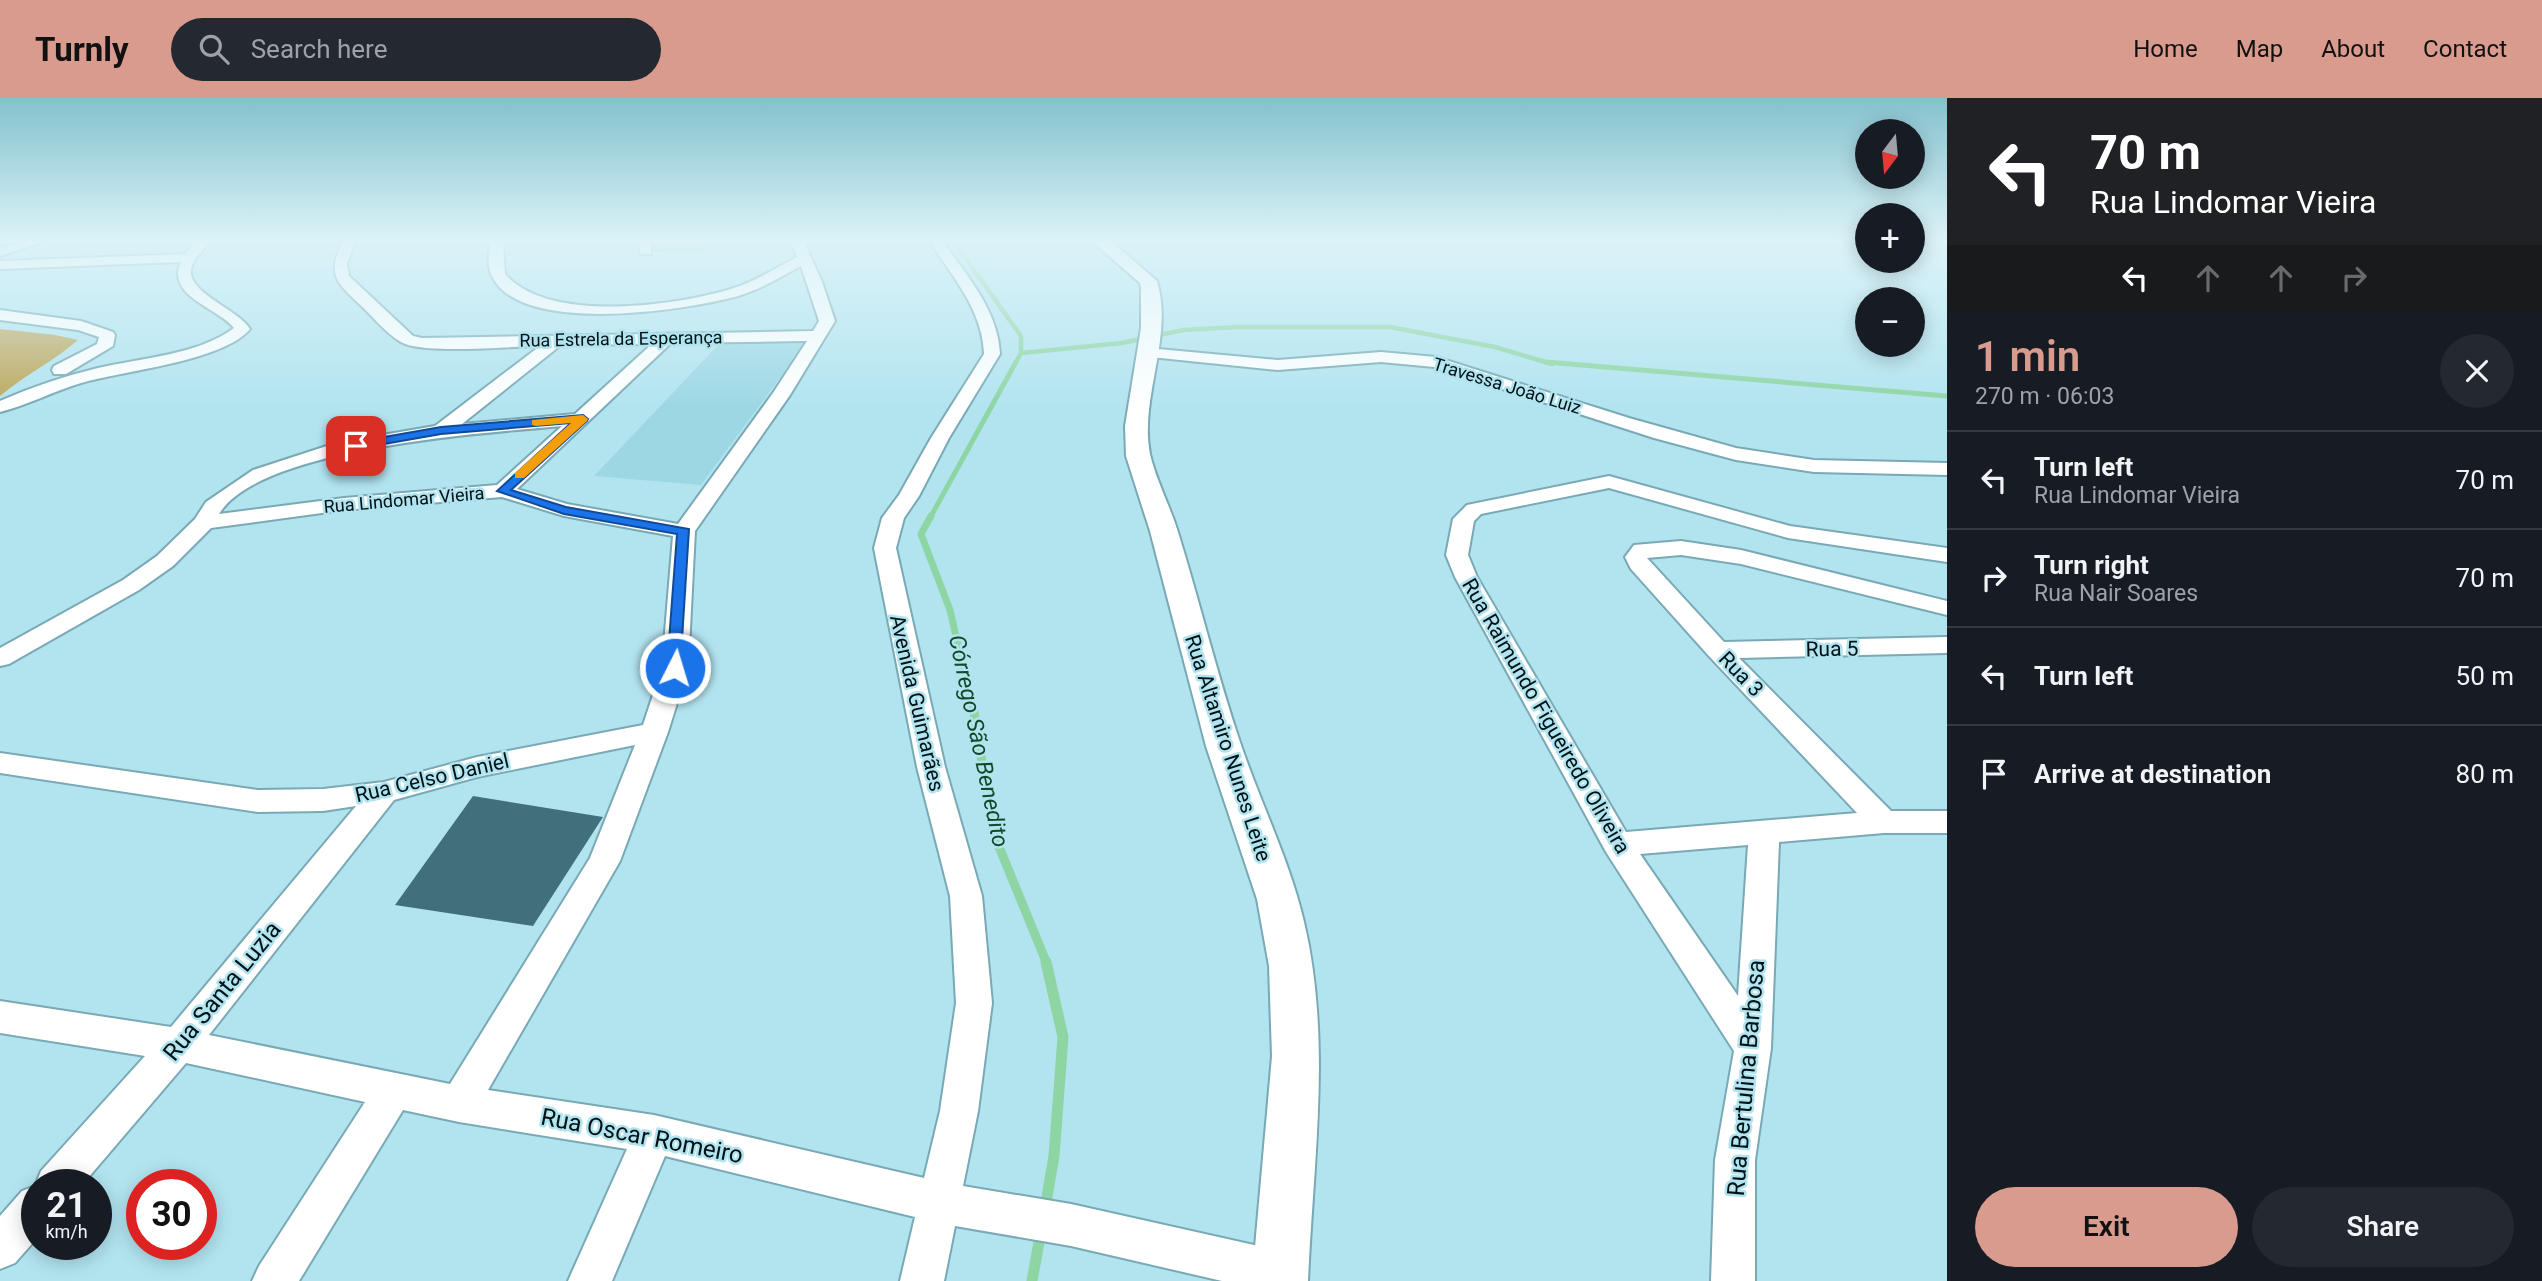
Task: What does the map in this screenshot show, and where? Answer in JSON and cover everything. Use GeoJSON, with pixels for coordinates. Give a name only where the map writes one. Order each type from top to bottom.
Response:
{"type":"FeatureCollection","features":[{"type":"Feature","properties":{"kind":"main road","name":"Rua Altamiro Nunes Leite"},"geometry":{"type":"LineString","coordinates":[[1152,297],[1137,448],[1162,524],[1225,748],[1253,819],[1283,923],[1295,1010],[1295,1076],[1281,1277]]}},
{"type":"Feature","properties":{"kind":"street"},"geometry":{"type":"LineString","coordinates":[[0,405],[86,376],[201,348],[237,335],[242,329],[238,322],[200,297]]}},
{"type":"Feature","properties":{"kind":"street","name":"Rua Estrela da Esperança"},"geometry":{"type":"LineString","coordinates":[[361,297],[407,339],[422,343],[819,336]]}},
{"type":"Feature","properties":{"kind":"street"},"geometry":{"type":"LineString","coordinates":[[525,297],[540,303],[581,308],[647,308],[717,297]]}},
{"type":"Feature","properties":{"kind":"street"},"geometry":{"type":"LineString","coordinates":[[459,1104],[604,861],[654,732],[675,668],[684,531],[819,336],[827,321],[820,297]]}},
{"type":"Feature","properties":{"kind":"street","name":"Avenida Guimarães"},"geometry":{"type":"LineString","coordinates":[[922,1281],[959,1111],[974,1003],[966,896],[931,767],[885,548],[893,518],[909,496],[940,438],[992,354],[993,339],[972,297]]}},
{"type":"Feature","properties":{"kind":"street"},"geometry":{"type":"LineString","coordinates":[[0,315],[89,327],[103,332],[108,338],[105,346],[89,356],[28,386],[0,405]]}},
{"type":"Feature","properties":{"kind":"street"},"geometry":{"type":"LineString","coordinates":[[503,491],[669,337]]}},
{"type":"Feature","properties":{"kind":"street"},"geometry":{"type":"LineString","coordinates":[[441,431],[559,339]]}},
{"type":"Feature","properties":{"kind":"street","name":"Travessa João Luiz"},"geometry":{"type":"LineString","coordinates":[[1149,344],[1278,365],[1381,357],[1436,362],[1659,433],[1737,454]]}},
{"type":"Feature","properties":{"kind":"street"},"geometry":{"type":"LineString","coordinates":[[0,658],[131,585],[165,561],[204,522],[213,506],[239,486],[289,462],[337,449],[441,431],[583,419]]}},
{"type":"Feature","properties":{"kind":"street"},"geometry":{"type":"LineString","coordinates":[[1737,454],[1852,469],[1947,470]]}},
{"type":"Feature","properties":{"kind":"street","name":"Rua Raimundo Figueiredo Oliveira"},"geometry":{"type":"LineString","coordinates":[[1753,1048],[1617,844],[1458,561],[1464,519],[1474,509],[1574,491],[1601,482],[1615,483],[1788,532],[1947,555]]}},
{"type":"Feature","properties":{"kind":"street","name":"Rua Lindomar Vieira"},"geometry":{"type":"LineString","coordinates":[[204,522],[331,506],[503,491],[564,510],[684,531]]}},
{"type":"Feature","properties":{"kind":"street","name":"Rua 3"},"geometry":{"type":"LineString","coordinates":[[1884,822],[1717,650],[1639,564],[1636,557],[1642,550],[1681,548],[1741,557],[1947,608]]}},
{"type":"Feature","properties":{"kind":"street","name":"Rua 5"},"geometry":{"type":"LineString","coordinates":[[1717,650],[1947,645]]}},
{"type":"Feature","properties":{"kind":"street","name":"Rua Celso Daniel"},"geometry":{"type":"LineString","coordinates":[[0,763],[258,801],[323,800],[384,792],[477,767],[654,732]]}},
{"type":"Feature","properties":{"kind":"street","name":"Rua Santa Luzia"},"geometry":{"type":"LineString","coordinates":[[69,1169],[178,1045],[384,792]]}},
{"type":"Feature","properties":{"kind":"street"},"geometry":{"type":"LineString","coordinates":[[1617,844],[1764,834],[1884,822],[1947,822]]}},
{"type":"Feature","properties":{"kind":"street","name":"Rua Bertulina Barbosa"},"geometry":{"type":"LineString","coordinates":[[1733,1281],[1735,1160],[1753,1048],[1764,834]]}},
{"type":"Feature","properties":{"kind":"street","name":"Rua Oscar Romeiro"},"geometry":{"type":"LineString","coordinates":[[0,1017],[178,1045],[459,1104],[654,1134],[938,1202],[1071,1225],[1281,1277]]}},
{"type":"Feature","properties":{"kind":"street"},"geometry":{"type":"LineString","coordinates":[[274,1281],[393,1092]]}},
{"type":"Feature","properties":{"kind":"street"},"geometry":{"type":"LineString","coordinates":[[590,1281],[654,1134]]}},
{"type":"Feature","properties":{"kind":"street"},"geometry":{"type":"LineString","coordinates":[[0,1248],[21,1224]]}},
{"type":"Feature","properties":{"kind":"shaded area"},"geometry":{"type":"Polygon","coordinates":[[[0,329],[55,335],[78,340],[0,396],[0,329]]]}},
{"type":"Feature","properties":{"kind":"shaded area"},"geometry":{"type":"Polygon","coordinates":[[[721,342],[805,344],[701,485],[594,476],[721,342]]]}},
{"type":"Feature","properties":{"kind":"building"},"geometry":{"type":"Polygon","coordinates":[[[473,796],[603,817],[533,926],[395,905],[473,796]]]}},
{"type":"Feature","properties":{"kind":"waterway","name":"Córrego São Benedito"},"geometry":{"type":"LineString","coordinates":[[993,297],[1021,336],[1021,353]]}},
{"type":"Feature","properties":{"kind":"waterway"},"geometry":{"type":"LineString","coordinates":[[1021,353],[1122,343],[1183,330],[1238,327],[1390,327],[1495,347],[1552,364]]}},
{"type":"Feature","properties":{"kind":"waterway","name":"Córrego São Benedito"},"geometry":{"type":"LineString","coordinates":[[1015,364],[1021,353]]}},
{"type":"Feature","properties":{"kind":"waterway","name":"Córrego São Benedito"},"geometry":{"type":"LineString","coordinates":[[930,518],[1016,362]]}},
{"type":"Feature","properties":{"kind":"waterway"},"geometry":{"type":"LineString","coordinates":[[1546,362],[1947,396]]}},
{"type":"Feature","properties":{"kind":"waterway","name":"Córrego São Benedito"},"geometry":{"type":"LineString","coordinates":[[931,516],[921,534],[950,610],[974,714]]}},
{"type":"Feature","properties":{"kind":"waterway","name":"Córrego São Benedito"},"geometry":{"type":"LineString","coordinates":[[974,712],[993,832],[1047,964]]}},
{"type":"Feature","properties":{"kind":"waterway","name":"Córrego São Benedito"},"geometry":{"type":"LineString","coordinates":[[1045,1208],[1054,1156],[1063,1037],[1046,962]]}},
{"type":"Feature","properties":{"kind":"waterway","name":"Córrego São Benedito"},"geometry":{"type":"LineString","coordinates":[[1032,1281],[1041,1231]]}},
{"type":"Feature","properties":{"kind":"slow traffic"},"geometry":{"type":"LineString","coordinates":[[520,476],[583,419],[536,423]]}},
{"type":"Feature","properties":{"kind":"route"},"geometry":{"type":"LineString","coordinates":[[356,446],[441,431],[583,419],[503,491],[564,510],[684,531],[675,668]]}}]}
